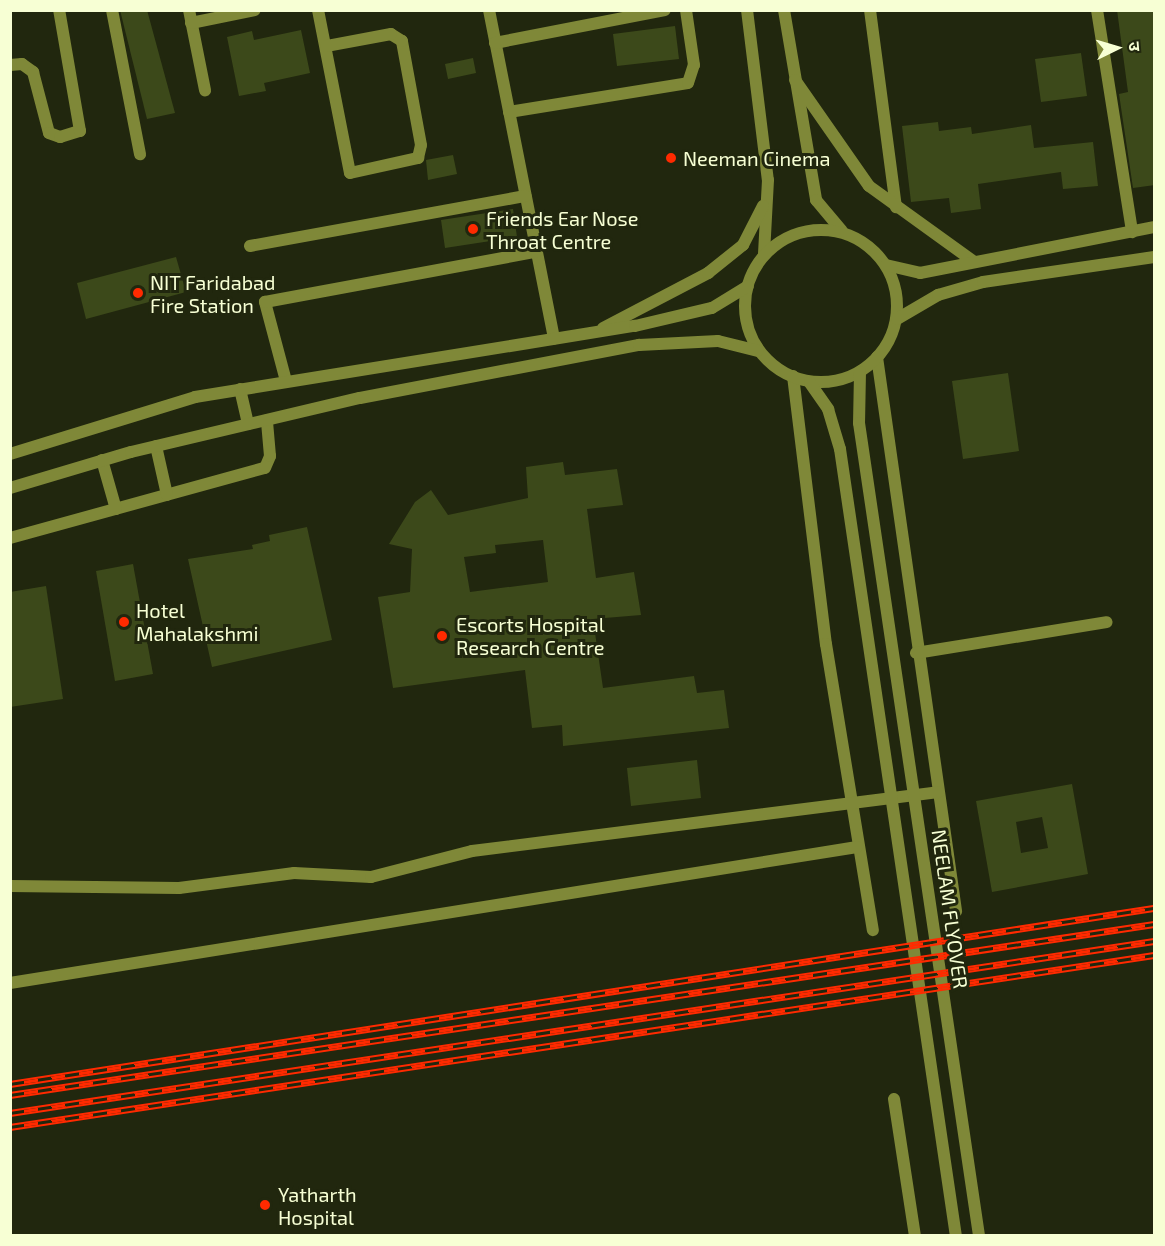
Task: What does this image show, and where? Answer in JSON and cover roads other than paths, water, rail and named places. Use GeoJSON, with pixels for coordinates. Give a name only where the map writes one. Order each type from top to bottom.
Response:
{"type":"FeatureCollection","features":[{"type":"Feature","properties":{"kind":"street"},"geometry":{"type":"LineString","coordinates":[[10,65],[22,64],[33,72],[49,133],[60,137],[80,131],[59,10]]}},
{"type":"Feature","properties":{"kind":"street"},"geometry":{"type":"LineString","coordinates":[[112,10],[140,154]]}},
{"type":"Feature","properties":{"kind":"street"},"geometry":{"type":"LineString","coordinates":[[189,10],[205,90]]}},
{"type":"Feature","properties":{"kind":"street"},"geometry":{"type":"LineString","coordinates":[[191,23],[255,10]]}},
{"type":"Feature","properties":{"kind":"street"},"geometry":{"type":"LineString","coordinates":[[318,10],[350,173],[418,158],[421,145],[402,41],[391,34],[326,46]]}},
{"type":"Feature","properties":{"kind":"street"},"geometry":{"type":"LineString","coordinates":[[489,10],[554,339]]}},
{"type":"Feature","properties":{"kind":"street"},"geometry":{"type":"LineString","coordinates":[[495,42],[665,10]]}},
{"type":"Feature","properties":{"kind":"street"},"geometry":{"type":"LineString","coordinates":[[509,112],[688,83],[694,65],[686,10]]}},
{"type":"Feature","properties":{"kind":"street"},"geometry":{"type":"LineString","coordinates":[[747,10],[768,195],[764,255]]}},
{"type":"Feature","properties":{"kind":"street"},"geometry":{"type":"LineString","coordinates":[[784,10],[816,200],[842,231]]}},
{"type":"Feature","properties":{"kind":"street"},"geometry":{"type":"LineString","coordinates":[[870,10],[896,207]]}},
{"type":"Feature","properties":{"kind":"street"},"geometry":{"type":"LineString","coordinates":[[1097,10],[1132,232]]}},
{"type":"Feature","properties":{"kind":"street"},"geometry":{"type":"LineString","coordinates":[[795,80],[869,186],[973,261]]}},
{"type":"Feature","properties":{"kind":"street"},"geometry":{"type":"LineString","coordinates":[[250,246],[525,195]]}},
{"type":"Feature","properties":{"kind":"street"},"geometry":{"type":"LineString","coordinates":[[591,333],[708,273],[742,245],[768,195]]}},
{"type":"Feature","properties":{"kind":"street"},"geometry":{"type":"LineString","coordinates":[[886,265],[920,273],[1155,227]]}},
{"type":"Feature","properties":{"kind":"street"},"geometry":{"type":"LineString","coordinates":[[758,351],[745,319],[748,286],[764,255],[785,237],[810,229],[842,231],[866,243],[886,265],[896,289],[897,319],[877,357],[860,372],[810,383]]}},
{"type":"Feature","properties":{"kind":"street"},"geometry":{"type":"LineString","coordinates":[[285,381],[265,302],[536,252]]}},
{"type":"Feature","properties":{"kind":"street"},"geometry":{"type":"LineString","coordinates":[[897,319],[938,295],[983,282],[1155,257]]}},
{"type":"Feature","properties":{"kind":"street"},"geometry":{"type":"LineString","coordinates":[[10,454],[195,397],[591,333],[712,308],[748,286]]}},
{"type":"Feature","properties":{"kind":"street"},"geometry":{"type":"LineString","coordinates":[[10,488],[102,460],[248,424],[639,345],[718,341],[758,351],[793,376],[810,383],[828,409],[840,449],[858,595],[956,1236]]}},
{"type":"Feature","properties":{"kind":"street"},"geometry":{"type":"LineString","coordinates":[[877,357],[916,653],[956,911]]}},
{"type":"Feature","properties":{"kind":"street","name":"NEELAM FLYOVER"},"geometry":{"type":"LineString","coordinates":[[860,372],[859,423],[978,1236]]}},
{"type":"Feature","properties":{"kind":"street"},"geometry":{"type":"LineString","coordinates":[[793,376],[826,644],[853,802],[857,847],[873,930]]}},
{"type":"Feature","properties":{"kind":"street"},"geometry":{"type":"LineString","coordinates":[[240,389],[248,424]]}},
{"type":"Feature","properties":{"kind":"street"},"geometry":{"type":"LineString","coordinates":[[10,538],[265,468],[270,456],[267,420]]}},
{"type":"Feature","properties":{"kind":"street"},"geometry":{"type":"LineString","coordinates":[[156,446],[167,495]]}},
{"type":"Feature","properties":{"kind":"street"},"geometry":{"type":"LineString","coordinates":[[102,460],[116,509]]}},
{"type":"Feature","properties":{"kind":"street"},"geometry":{"type":"LineString","coordinates":[[916,653],[1107,622]]}},
{"type":"Feature","properties":{"kind":"street"},"geometry":{"type":"LineString","coordinates":[[10,886],[179,888],[294,873],[371,877],[472,851],[938,792]]}},
{"type":"Feature","properties":{"kind":"street"},"geometry":{"type":"LineString","coordinates":[[10,983],[857,847]]}},
{"type":"Feature","properties":{"kind":"street"},"geometry":{"type":"LineString","coordinates":[[894,1099],[915,1236]]}},
{"type":"Feature","properties":{"kind":"railway"},"geometry":{"type":"LineString","coordinates":[[10,1084],[1154,908]]}},
{"type":"Feature","properties":{"kind":"railway"},"geometry":{"type":"LineString","coordinates":[[10,1095],[1154,924]]}},
{"type":"Feature","properties":{"kind":"railway"},"geometry":{"type":"LineString","coordinates":[[10,1113],[1154,941]]}},
{"type":"Feature","properties":{"kind":"railway"},"geometry":{"type":"LineString","coordinates":[[10,1127],[1154,955]]}},
{"type":"Feature","properties":{"kind":"place","name":"Neeman Cinema"},"geometry":{"type":"Point","coordinates":[671,158]}},
{"type":"Feature","properties":{"kind":"place","name":"Friends Ear Nose Throat Centre"},"geometry":{"type":"Point","coordinates":[473,229]}},
{"type":"Feature","properties":{"kind":"place","name":"NIT Faridabad Fire Station"},"geometry":{"type":"Point","coordinates":[138,293]}},
{"type":"Feature","properties":{"kind":"place","name":"Hotel Mahalakshmi"},"geometry":{"type":"Point","coordinates":[124,622]}},
{"type":"Feature","properties":{"kind":"place","name":"Escorts Hospital Research Centre"},"geometry":{"type":"Point","coordinates":[442,636]}},
{"type":"Feature","properties":{"kind":"place","name":"Yatharth Hospital"},"geometry":{"type":"Point","coordinates":[265,1205]}}]}
